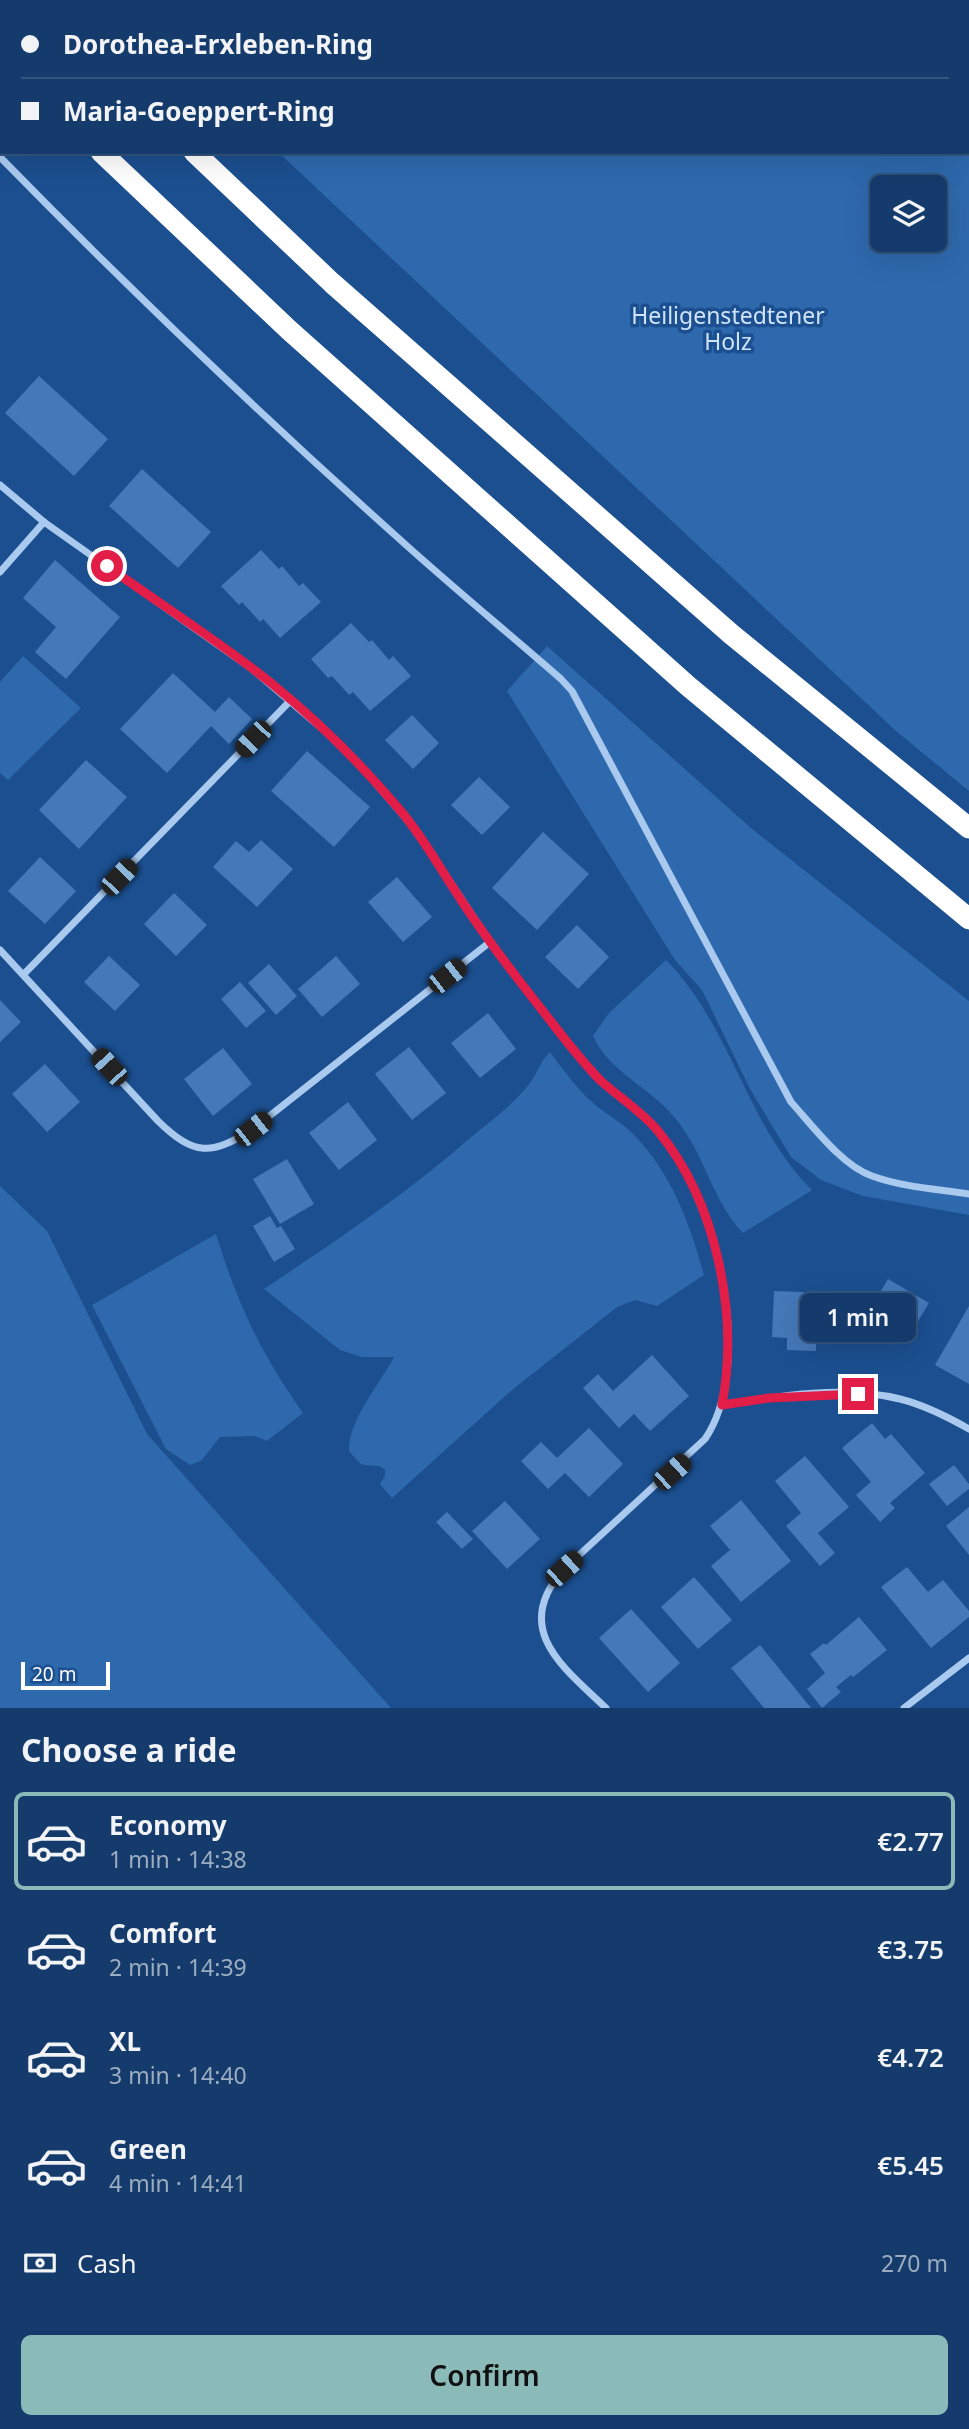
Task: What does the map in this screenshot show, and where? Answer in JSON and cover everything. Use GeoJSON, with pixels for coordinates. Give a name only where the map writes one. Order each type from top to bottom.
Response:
{"type":"FeatureCollection","features":[{"type":"Feature","properties":{"kind":"highway"},"geometry":{"type":"LineString","coordinates":[[103,154],[289,330],[688,686],[969,919]]}},
{"type":"Feature","properties":{"kind":"highway"},"geometry":{"type":"LineString","coordinates":[[196,154],[332,283],[731,634],[969,828]]}},
{"type":"Feature","properties":{"kind":"street"},"geometry":{"type":"LineString","coordinates":[[0,157],[183,339],[397,537],[572,691],[791,1102],[848,1162],[870,1176],[969,1194]]}},
{"type":"Feature","properties":{"kind":"street"},"geometry":{"type":"LineString","coordinates":[[0,485],[44,522],[231,653],[291,700],[358,763],[400,809],[490,942],[588,1066],[659,1132],[688,1176],[709,1227],[726,1304],[729,1343],[722,1405],[714,1426],[690,1456],[564,1569],[547,1597],[542,1625],[547,1646],[564,1667],[606,1708]]}},
{"type":"Feature","properties":{"kind":"street"},"geometry":{"type":"LineString","coordinates":[[0,572],[44,522]]}},
{"type":"Feature","properties":{"kind":"street"},"geometry":{"type":"LineString","coordinates":[[24,974],[291,700]]}},
{"type":"Feature","properties":{"kind":"street"},"geometry":{"type":"LineString","coordinates":[[0,950],[176,1138],[191,1146],[208,1149],[226,1144],[253,1129],[490,942]]}},
{"type":"Feature","properties":{"kind":"street"},"geometry":{"type":"LineString","coordinates":[[722,1405],[807,1395],[874,1395],[915,1404],[969,1429]]}},
{"type":"Feature","properties":{"kind":"street"},"geometry":{"type":"LineString","coordinates":[[904,1708],[969,1658]]}},
{"type":"Feature","properties":{"kind":"green space","name":"Heiligenstedtener Holz"},"geometry":{"type":"Polygon","coordinates":[[[280,154],[969,154],[969,791],[896,731],[280,154]]]}},
{"type":"Feature","properties":{"kind":"green space"},"geometry":{"type":"Polygon","coordinates":[[[547,646],[751,828],[969,1001],[969,1215],[863,1196],[821,1180],[791,1157],[750,1089],[702,990],[675,960],[507,691],[547,646]]]}},
{"type":"Feature","properties":{"kind":"green space"},"geometry":{"type":"Polygon","coordinates":[[[23,656],[81,708],[8,780],[0,773],[0,682],[23,656]]]}},
{"type":"Feature","properties":{"kind":"green space"},"geometry":{"type":"Polygon","coordinates":[[[666,960],[707,1014],[770,1136],[789,1164],[812,1190],[743,1233],[723,1206],[685,1131],[665,1107],[609,1060],[593,1036],[609,1013],[666,960]]]}},
{"type":"Feature","properties":{"kind":"green space"},"geometry":{"type":"Polygon","coordinates":[[[550,1052],[580,1090],[629,1130],[659,1166],[686,1219],[704,1275],[657,1306],[635,1300],[617,1307],[512,1390],[392,1498],[380,1484],[385,1470],[380,1466],[362,1464],[349,1451],[350,1439],[359,1415],[394,1357],[362,1357],[340,1350],[264,1289],[370,1216],[447,1158],[517,1098],[550,1052]]]}},
{"type":"Feature","properties":{"kind":"green space"},"geometry":{"type":"Polygon","coordinates":[[[0,1186],[47,1231],[147,1434],[391,1708],[0,1708],[0,1186]]]}},
{"type":"Feature","properties":{"kind":"green space"},"geometry":{"type":"Polygon","coordinates":[[[216,1234],[233,1283],[262,1348],[303,1413],[267,1441],[254,1436],[220,1437],[201,1461],[190,1465],[166,1449],[92,1305],[216,1234]]]}},
{"type":"Feature","properties":{"kind":"building"},"geometry":{"type":"Polygon","coordinates":[[[39,376],[108,439],[74,476],[5,413],[39,376]]]}},
{"type":"Feature","properties":{"kind":"building"},"geometry":{"type":"Polygon","coordinates":[[[142,469],[211,532],[178,568],[109,506],[142,469]]]}},
{"type":"Feature","properties":{"kind":"building"},"geometry":{"type":"Polygon","coordinates":[[[261,550],[279,569],[282,566],[299,586],[303,583],[321,602],[280,638],[263,619],[260,622],[242,602],[239,605],[221,586],[261,550]]]}},
{"type":"Feature","properties":{"kind":"building"},"geometry":{"type":"Polygon","coordinates":[[[55,560],[120,617],[66,679],[35,652],[56,627],[23,598],[55,560]]]}},
{"type":"Feature","properties":{"kind":"building"},"geometry":{"type":"Polygon","coordinates":[[[351,623],[369,642],[372,640],[389,660],[393,656],[411,676],[370,711],[353,692],[349,695],[332,676],[328,678],[311,659],[351,623]]]}},
{"type":"Feature","properties":{"kind":"building"},"geometry":{"type":"Polygon","coordinates":[[[173,673],[215,712],[229,697],[252,719],[229,744],[211,726],[167,773],[120,729],[173,673]]]}},
{"type":"Feature","properties":{"kind":"building"},"geometry":{"type":"Polygon","coordinates":[[[412,715],[439,743],[413,769],[385,740],[412,715]]]}},
{"type":"Feature","properties":{"kind":"building"},"geometry":{"type":"Polygon","coordinates":[[[307,751],[370,807],[334,847],[271,791],[307,751]]]}},
{"type":"Feature","properties":{"kind":"building"},"geometry":{"type":"Polygon","coordinates":[[[86,760],[127,797],[79,849],[39,810],[86,760]]]}},
{"type":"Feature","properties":{"kind":"building"},"geometry":{"type":"Polygon","coordinates":[[[479,777],[510,807],[482,835],[451,805],[479,777]]]}},
{"type":"Feature","properties":{"kind":"building"},"geometry":{"type":"Polygon","coordinates":[[[543,832],[589,874],[537,930],[492,888],[543,832]]]}},
{"type":"Feature","properties":{"kind":"building"},"geometry":{"type":"Polygon","coordinates":[[[261,840],[293,869],[257,907],[213,867],[236,841],[249,852],[261,840]]]}},
{"type":"Feature","properties":{"kind":"building"},"geometry":{"type":"Polygon","coordinates":[[[40,857],[76,891],[45,924],[8,891],[40,857]]]}},
{"type":"Feature","properties":{"kind":"building"},"geometry":{"type":"Polygon","coordinates":[[[397,877],[432,917],[403,942],[368,902],[397,877]]]}},
{"type":"Feature","properties":{"kind":"building"},"geometry":{"type":"Polygon","coordinates":[[[174,893],[207,925],[176,956],[144,924],[174,893]]]}},
{"type":"Feature","properties":{"kind":"building"},"geometry":{"type":"Polygon","coordinates":[[[577,925],[609,957],[578,989],[545,957],[577,925]]]}},
{"type":"Feature","properties":{"kind":"building"},"geometry":{"type":"Polygon","coordinates":[[[109,956],[140,985],[115,1011],[84,982],[109,956]]]}},
{"type":"Feature","properties":{"kind":"building"},"geometry":{"type":"Polygon","coordinates":[[[336,956],[360,984],[322,1017],[298,989],[336,956]]]}},
{"type":"Feature","properties":{"kind":"building"},"geometry":{"type":"Polygon","coordinates":[[[269,964],[297,996],[276,1015],[248,983],[269,964]]]}},
{"type":"Feature","properties":{"kind":"building"},"geometry":{"type":"Polygon","coordinates":[[[240,982],[266,1011],[246,1028],[221,999],[240,982]]]}},
{"type":"Feature","properties":{"kind":"building"},"geometry":{"type":"Polygon","coordinates":[[[0,1000],[21,1022],[0,1042],[0,1000]]]}},
{"type":"Feature","properties":{"kind":"building"},"geometry":{"type":"Polygon","coordinates":[[[488,1013],[516,1049],[480,1078],[451,1043],[488,1013]]]}},
{"type":"Feature","properties":{"kind":"building"},"geometry":{"type":"Polygon","coordinates":[[[409,1047],[446,1093],[412,1120],[375,1074],[409,1047]]]}},
{"type":"Feature","properties":{"kind":"building"},"geometry":{"type":"Polygon","coordinates":[[[223,1048],[252,1084],[213,1116],[184,1079],[223,1048]]]}},
{"type":"Feature","properties":{"kind":"building"},"geometry":{"type":"Polygon","coordinates":[[[45,1064],[80,1102],[47,1132],[12,1094],[45,1064]]]}},
{"type":"Feature","properties":{"kind":"building"},"geometry":{"type":"Polygon","coordinates":[[[348,1102],[377,1140],[339,1170],[309,1133],[348,1102]]]}},
{"type":"Feature","properties":{"kind":"building"},"geometry":{"type":"Polygon","coordinates":[[[287,1159],[314,1204],[280,1224],[253,1179],[287,1159]]]}},
{"type":"Feature","properties":{"kind":"building"},"geometry":{"type":"Polygon","coordinates":[[[270,1216],[277,1228],[281,1226],[295,1249],[274,1262],[253,1226],[270,1216]]]}},
{"type":"Feature","properties":{"kind":"building"},"geometry":{"type":"Polygon","coordinates":[[[888,1279],[929,1303],[904,1344],[864,1319],[888,1279]]]}},
{"type":"Feature","properties":{"kind":"building"},"geometry":{"type":"Polygon","coordinates":[[[774,1291],[833,1293],[831,1338],[816,1337],[816,1351],[787,1350],[787,1338],[772,1337],[774,1291]]]}},
{"type":"Feature","properties":{"kind":"building"},"geometry":{"type":"Polygon","coordinates":[[[969,1306],[969,1384],[935,1365],[969,1306]]]}},
{"type":"Feature","properties":{"kind":"building"},"geometry":{"type":"Polygon","coordinates":[[[652,1355],[689,1396],[650,1431],[634,1414],[619,1428],[583,1388],[598,1374],[613,1391],[652,1355]]]}},
{"type":"Feature","properties":{"kind":"building"},"geometry":{"type":"Polygon","coordinates":[[[872,1423],[885,1439],[891,1434],[925,1473],[890,1503],[895,1508],[880,1522],[856,1495],[871,1482],[842,1448],[872,1423]]]}},
{"type":"Feature","properties":{"kind":"building"},"geometry":{"type":"Polygon","coordinates":[[[589,1428],[623,1464],[589,1497],[565,1473],[548,1489],[521,1461],[541,1442],[557,1458],[589,1428]]]}},
{"type":"Feature","properties":{"kind":"building"},"geometry":{"type":"Polygon","coordinates":[[[805,1456],[849,1507],[818,1533],[835,1553],[820,1566],[786,1526],[801,1513],[775,1481],[805,1456]]]}},
{"type":"Feature","properties":{"kind":"building"},"geometry":{"type":"Polygon","coordinates":[[[954,1465],[969,1484],[969,1489],[947,1506],[929,1484],[954,1465]]]}},
{"type":"Feature","properties":{"kind":"building"},"geometry":{"type":"Polygon","coordinates":[[[741,1500],[791,1561],[741,1602],[711,1566],[730,1550],[710,1526],[741,1500]]]}},
{"type":"Feature","properties":{"kind":"building"},"geometry":{"type":"Polygon","coordinates":[[[505,1501],[540,1539],[507,1569],[472,1531],[505,1501]]]}},
{"type":"Feature","properties":{"kind":"building"},"geometry":{"type":"Polygon","coordinates":[[[969,1507],[969,1555],[946,1526],[969,1507]]]}},
{"type":"Feature","properties":{"kind":"building"},"geometry":{"type":"Polygon","coordinates":[[[447,1512],[473,1539],[462,1549],[436,1522],[447,1512]]]}},
{"type":"Feature","properties":{"kind":"building"},"geometry":{"type":"Polygon","coordinates":[[[907,1567],[928,1592],[943,1580],[969,1611],[969,1617],[931,1648],[881,1587],[907,1567]]]}},
{"type":"Feature","properties":{"kind":"building"},"geometry":{"type":"Polygon","coordinates":[[[694,1577],[732,1620],[698,1649],[661,1607],[694,1577]]]}},
{"type":"Feature","properties":{"kind":"building"},"geometry":{"type":"Polygon","coordinates":[[[631,1609],[680,1663],[648,1692],[599,1638],[631,1609]]]}},
{"type":"Feature","properties":{"kind":"building"},"geometry":{"type":"Polygon","coordinates":[[[859,1617],[887,1650],[836,1687],[841,1692],[822,1708],[807,1689],[825,1673],[810,1654],[824,1643],[826,1645],[859,1617]]]}},
{"type":"Feature","properties":{"kind":"building"},"geometry":{"type":"Polygon","coordinates":[[[760,1645],[811,1708],[764,1708],[731,1668],[760,1645]]]}},
{"type":"Feature","properties":{"kind":"route"},"geometry":{"type":"LineString","coordinates":[[107,566],[271,683],[309,715],[358,763],[400,809],[490,942],[576,1053],[599,1079],[659,1132],[696,1192],[709,1227],[722,1281],[729,1343],[722,1405],[769,1398],[858,1394]]}}]}
